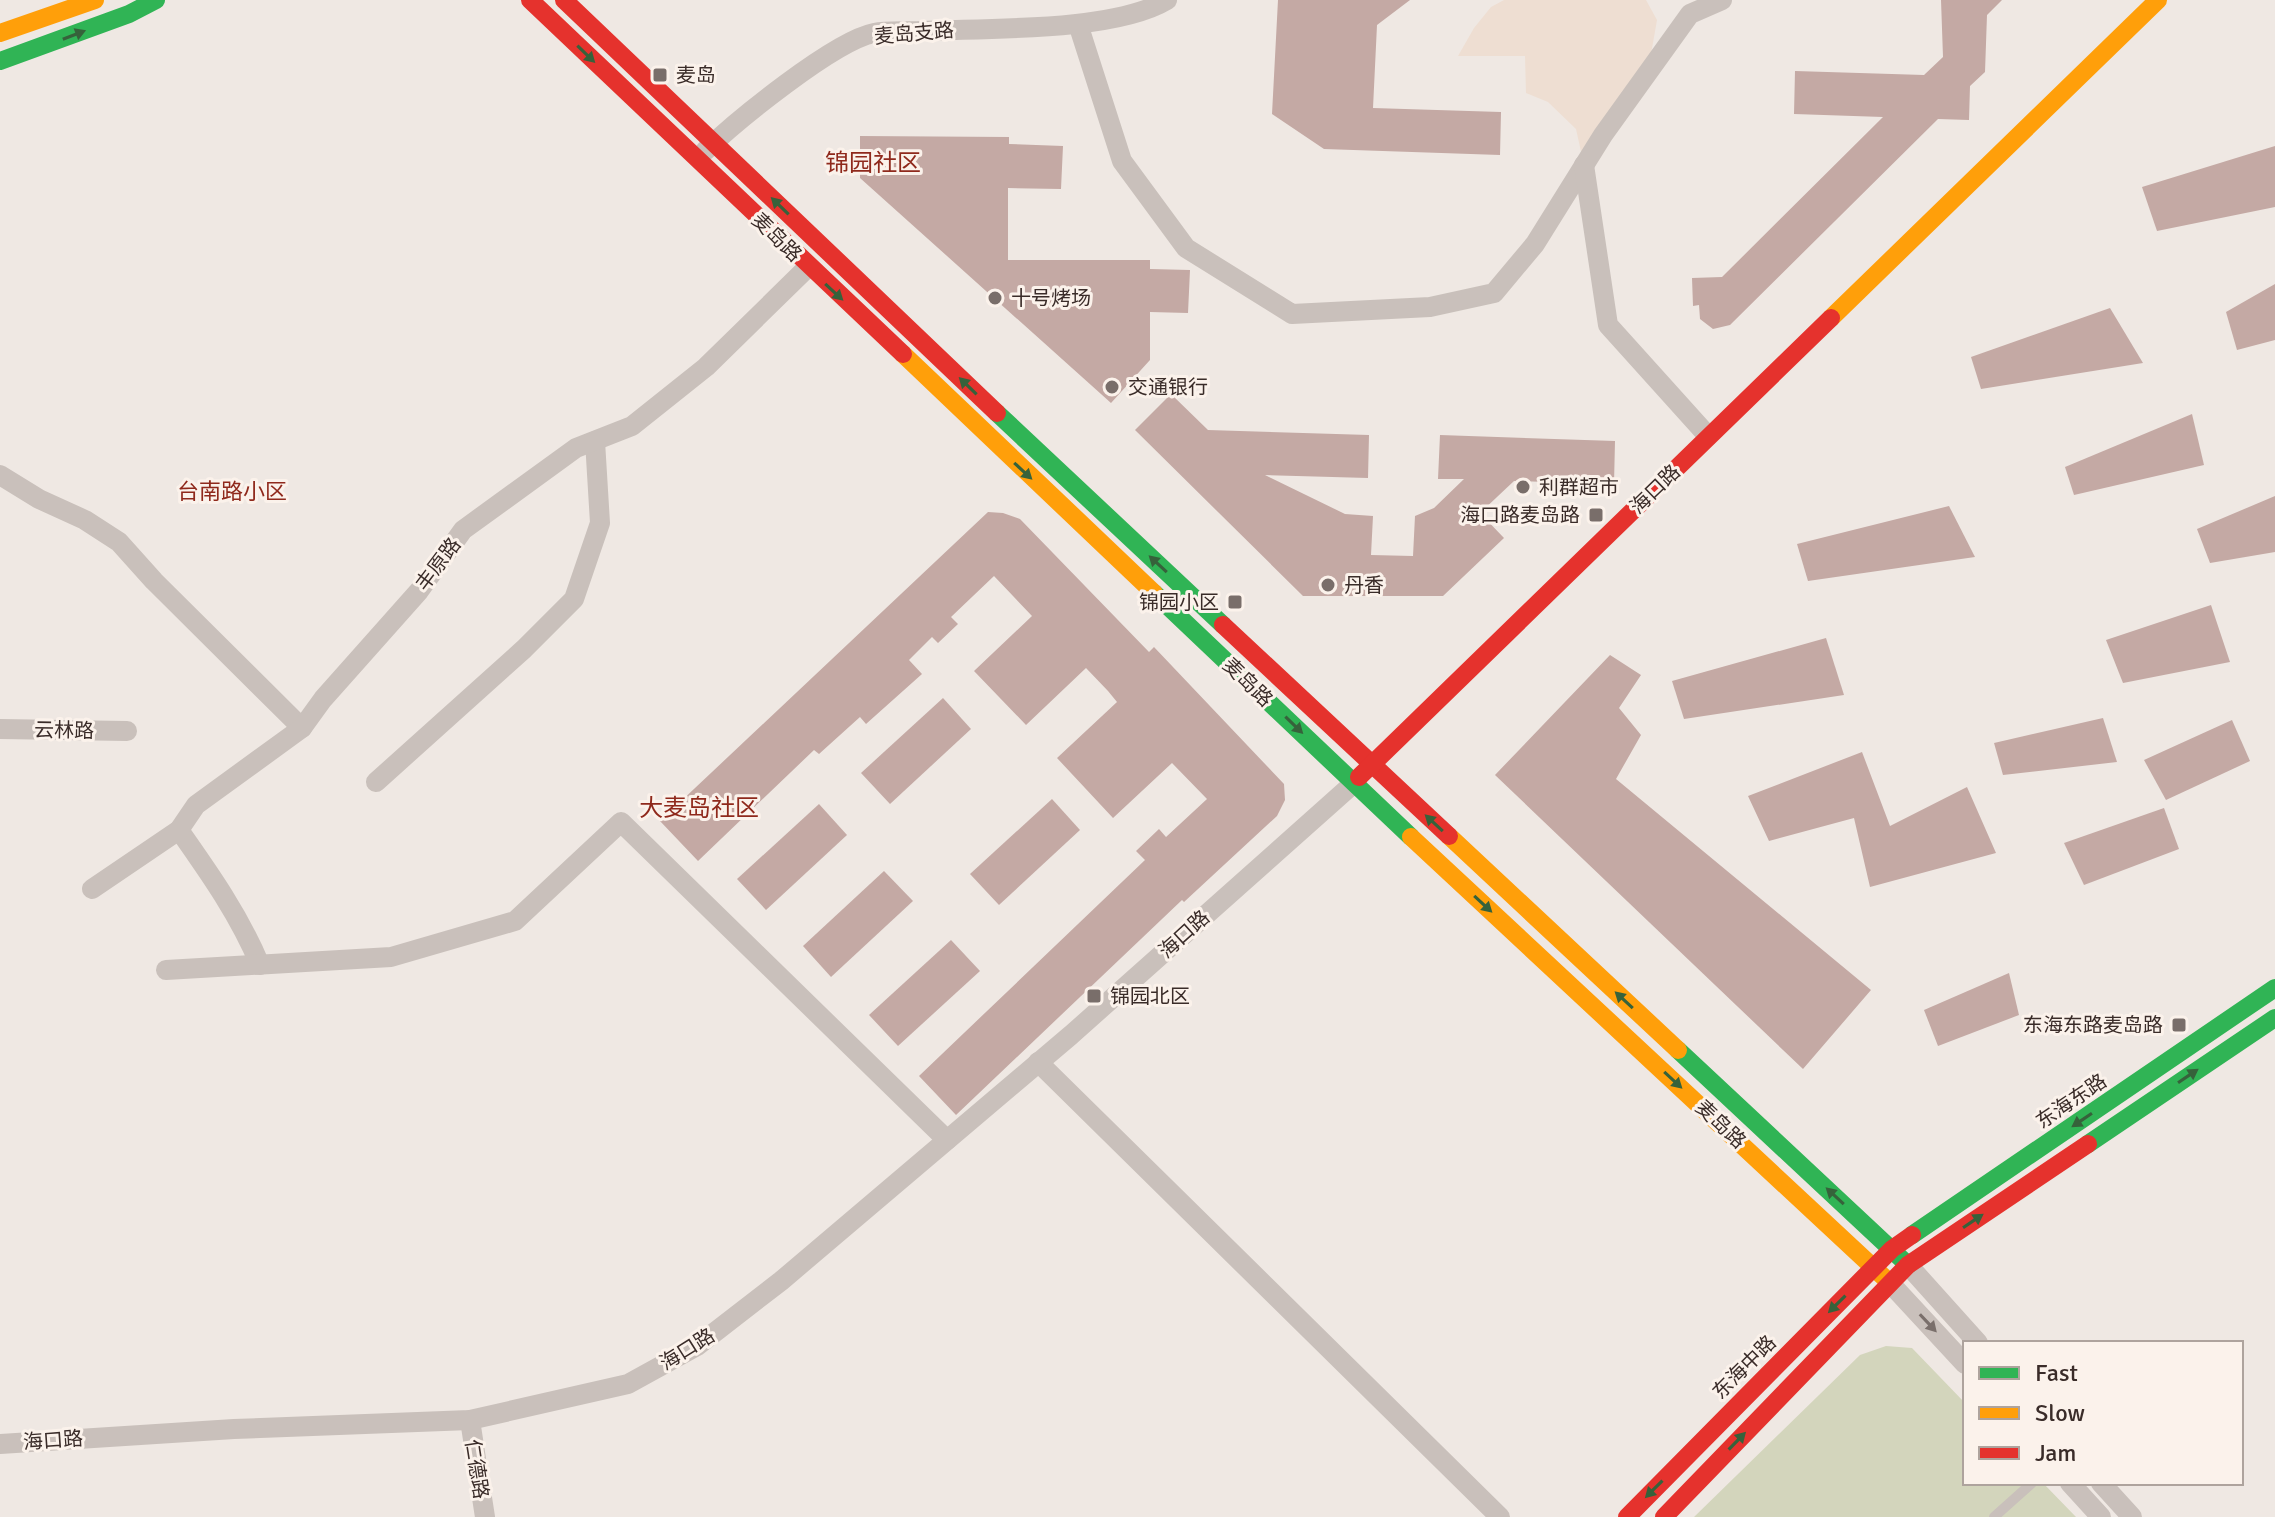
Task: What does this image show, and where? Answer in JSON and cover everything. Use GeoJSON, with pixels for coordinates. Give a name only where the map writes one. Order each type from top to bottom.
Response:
{"type":"FeatureCollection","features":[{"type":"Feature","properties":{"kind":"main road"},"geometry":{"type":"LineString","coordinates":[[0,33],[95,0]]}},
{"type":"Feature","properties":{"kind":"main road"},"geometry":{"type":"LineString","coordinates":[[0,61],[129,14],[156,0]]}},
{"type":"Feature","properties":{"kind":"main road","name":"麦岛路"},"geometry":{"type":"LineString","coordinates":[[530,0],[1354,783],[1890,1283]]}},
{"type":"Feature","properties":{"kind":"main road","name":"麦岛路"},"geometry":{"type":"LineString","coordinates":[[564,0],[1022,437],[1908,1265]]}},
{"type":"Feature","properties":{"kind":"main road","name":"海口路"},"geometry":{"type":"LineString","coordinates":[[1354,783],[2158,0]]}},
{"type":"Feature","properties":{"kind":"main road","name":"东海东路"},"geometry":{"type":"LineString","coordinates":[[1892,1249],[2275,988]]}},
{"type":"Feature","properties":{"kind":"main road"},"geometry":{"type":"LineString","coordinates":[[1664,1517],[1908,1265],[2275,1018]]}},
{"type":"Feature","properties":{"kind":"main road","name":"东海中路"},"geometry":{"type":"LineString","coordinates":[[1627,1517],[1892,1249]]}},
{"type":"Feature","properties":{"kind":"street","name":"麦岛支路"},"geometry":{"type":"LineString","coordinates":[[696,159],[826,56],[872,33],[1078,24],[1150,11],[1167,0]]}},
{"type":"Feature","properties":{"kind":"street"},"geometry":{"type":"LineString","coordinates":[[1078,24],[1122,161],[1131,174],[1186,248],[1292,314],[1430,307],[1494,293],[1535,244],[1584,165],[1690,14],[1722,0]]}},
{"type":"Feature","properties":{"kind":"street"},"geometry":{"type":"LineString","coordinates":[[1584,165],[1608,325],[1708,436]]}},
{"type":"Feature","properties":{"kind":"street","name":"丰原路"},"geometry":{"type":"LineString","coordinates":[[92,889],[179,830],[196,805],[302,728],[323,699],[419,591],[463,530],[576,448],[632,426],[706,367],[808,267]]}},
{"type":"Feature","properties":{"kind":"street"},"geometry":{"type":"LineString","coordinates":[[376,782],[513,659],[574,599],[600,523],[595,441]]}},
{"type":"Feature","properties":{"kind":"street"},"geometry":{"type":"LineString","coordinates":[[0,475],[39,499],[85,520],[119,542],[154,581],[302,728]]}},
{"type":"Feature","properties":{"kind":"street","name":"云林路"},"geometry":{"type":"LineString","coordinates":[[0,729],[127,731]]}},
{"type":"Feature","properties":{"kind":"street","name":"海口路"},"geometry":{"type":"LineString","coordinates":[[0,1444],[234,1429],[470,1420],[628,1384],[697,1346],[781,1281],[1038,1062],[1354,783]]}},
{"type":"Feature","properties":{"kind":"street"},"geometry":{"type":"LineString","coordinates":[[166,970],[391,957],[515,921],[621,822],[947,1140]]}},
{"type":"Feature","properties":{"kind":"street"},"geometry":{"type":"LineString","coordinates":[[179,830],[227,898],[245,928],[260,965]]}},
{"type":"Feature","properties":{"kind":"street"},"geometry":{"type":"LineString","coordinates":[[1038,1062],[1500,1517]]}},
{"type":"Feature","properties":{"kind":"street","name":"麦岛路"},"geometry":{"type":"LineString","coordinates":[[1908,1265],[1976,1341]]}},
{"type":"Feature","properties":{"kind":"street","name":"麦岛路"},"geometry":{"type":"LineString","coordinates":[[1890,1283],[1963,1362]]}},
{"type":"Feature","properties":{"kind":"street","name":"仁德路"},"geometry":{"type":"LineString","coordinates":[[470,1420],[485,1517]]}},
{"type":"Feature","properties":{"kind":"street"},"geometry":{"type":"LineString","coordinates":[[2072,1485],[2101,1517]]}},
{"type":"Feature","properties":{"kind":"street"},"geometry":{"type":"LineString","coordinates":[[2103,1485],[2132,1517]]}},
{"type":"Feature","properties":{"kind":"lane"},"geometry":{"type":"LineString","coordinates":[[1994,1517],[2030,1485]]}},
{"type":"Feature","properties":{"kind":"green space"},"geometry":{"type":"Polygon","coordinates":[[[1886,1346],[1912,1348],[1963,1401],[1963,1485],[2045,1485],[2076,1517],[1694,1517],[1860,1355],[1886,1346]]]}},
{"type":"Feature","properties":{"kind":"shaded area"},"geometry":{"type":"Polygon","coordinates":[[[1504,0],[1646,0],[1657,20],[1651,54],[1584,165],[1576,129],[1548,102],[1526,93],[1525,56],[1458,56],[1491,7],[1504,0]]]}},
{"type":"Feature","properties":{"kind":"building"},"geometry":{"type":"Polygon","coordinates":[[[1278,0],[1410,0],[1377,25],[1373,108],[1501,112],[1500,155],[1324,149],[1272,114],[1278,0]]]}},
{"type":"Feature","properties":{"kind":"building"},"geometry":{"type":"Polygon","coordinates":[[[1941,0],[2002,0],[1987,15],[1985,72],[1970,86],[1969,120],[1938,119],[1730,325],[1713,329],[1700,319],[1699,305],[1693,306],[1692,278],[1722,277],[1883,117],[1794,114],[1795,71],[1924,75],[1943,57],[1941,0]]]}},
{"type":"Feature","properties":{"kind":"building"},"geometry":{"type":"Polygon","coordinates":[[[860,136],[1009,137],[1009,144],[1063,146],[1061,189],[1008,188],[1008,260],[1150,260],[1150,269],[1190,270],[1188,313],[1150,312],[1150,360],[1111,403],[860,178],[860,136]]]}},
{"type":"Feature","properties":{"kind":"building"},"geometry":{"type":"Polygon","coordinates":[[[2275,146],[2275,207],[2157,231],[2142,187],[2275,146]]]}},
{"type":"Feature","properties":{"kind":"building"},"geometry":{"type":"Polygon","coordinates":[[[2275,284],[2275,340],[2237,350],[2226,312],[2275,284]]]}},
{"type":"Feature","properties":{"kind":"building"},"geometry":{"type":"Polygon","coordinates":[[[2110,308],[2143,363],[1981,389],[1971,357],[2110,308]]]}},
{"type":"Feature","properties":{"kind":"building"},"geometry":{"type":"Polygon","coordinates":[[[1171,394],[1208,430],[1369,435],[1368,478],[1265,475],[1345,514],[1373,516],[1371,555],[1413,556],[1415,516],[1434,508],[1464,479],[1438,479],[1440,435],[1615,441],[1614,484],[1514,481],[1480,513],[1504,538],[1443,596],[1303,596],[1135,430],[1171,394]]]}},
{"type":"Feature","properties":{"kind":"building"},"geometry":{"type":"Polygon","coordinates":[[[2192,414],[2204,465],[2074,495],[2065,467],[2192,414]]]}},
{"type":"Feature","properties":{"kind":"building"},"geometry":{"type":"Polygon","coordinates":[[[2275,496],[2275,552],[2210,563],[2197,529],[2275,496]]]}},
{"type":"Feature","properties":{"kind":"building"},"geometry":{"type":"Polygon","coordinates":[[[1949,506],[1975,557],[1808,581],[1797,544],[1949,506]]]}},
{"type":"Feature","properties":{"kind":"building"},"geometry":{"type":"Polygon","coordinates":[[[988,512],[1020,519],[1149,652],[1154,647],[1284,784],[1285,800],[1277,816],[1184,902],[1182,900],[956,1115],[919,1076],[1145,860],[1136,851],[1159,829],[1166,837],[1207,799],[1172,763],[1113,818],[1057,758],[1117,702],[1108,691],[1086,668],[1026,725],[974,671],[1032,616],[994,576],[951,617],[958,624],[938,643],[932,637],[909,660],[922,674],[866,724],[860,717],[819,754],[814,750],[698,861],[660,821],[988,512]]]}},
{"type":"Feature","properties":{"kind":"building"},"geometry":{"type":"Polygon","coordinates":[[[2211,605],[2230,662],[2123,683],[2106,640],[2211,605]]]}},
{"type":"Feature","properties":{"kind":"building"},"geometry":{"type":"Polygon","coordinates":[[[1826,638],[1844,695],[1684,719],[1672,681],[1826,638]]]}},
{"type":"Feature","properties":{"kind":"building"},"geometry":{"type":"Polygon","coordinates":[[[1610,655],[1641,675],[1619,708],[1641,735],[1616,779],[1871,990],[1803,1069],[1495,775],[1610,655]]]}},
{"type":"Feature","properties":{"kind":"building"},"geometry":{"type":"Polygon","coordinates":[[[943,698],[971,729],[890,804],[861,773],[943,698]]]}},
{"type":"Feature","properties":{"kind":"building"},"geometry":{"type":"Polygon","coordinates":[[[2103,718],[2117,762],[2003,775],[1994,743],[2103,718]]]}},
{"type":"Feature","properties":{"kind":"building"},"geometry":{"type":"Polygon","coordinates":[[[2232,720],[2250,761],[2166,800],[2144,760],[2232,720]]]}},
{"type":"Feature","properties":{"kind":"building"},"geometry":{"type":"Polygon","coordinates":[[[1862,752],[1890,826],[1967,787],[1996,853],[1870,887],[1854,818],[1769,841],[1748,796],[1862,752]]]}},
{"type":"Feature","properties":{"kind":"building"},"geometry":{"type":"Polygon","coordinates":[[[1052,799],[1080,830],[999,905],[970,874],[1052,799]]]}},
{"type":"Feature","properties":{"kind":"building"},"geometry":{"type":"Polygon","coordinates":[[[819,804],[847,835],[766,910],[737,879],[819,804]]]}},
{"type":"Feature","properties":{"kind":"building"},"geometry":{"type":"Polygon","coordinates":[[[2164,808],[2179,849],[2084,885],[2064,843],[2164,808]]]}},
{"type":"Feature","properties":{"kind":"building"},"geometry":{"type":"Polygon","coordinates":[[[884,871],[913,901],[831,977],[803,946],[884,871]]]}},
{"type":"Feature","properties":{"kind":"building"},"geometry":{"type":"Polygon","coordinates":[[[951,940],[980,971],[898,1046],[869,1015],[951,940]]]}},
{"type":"Feature","properties":{"kind":"building"},"geometry":{"type":"Polygon","coordinates":[[[2009,973],[2019,1015],[1938,1046],[1924,1010],[2009,973]]]}},
{"type":"Feature","properties":{"kind":"traffic: fast"},"geometry":{"type":"LineString","coordinates":[[0,61],[129,14],[156,0]]}},
{"type":"Feature","properties":{"kind":"traffic: fast"},"geometry":{"type":"LineString","coordinates":[[997,413],[1223,625]]}},
{"type":"Feature","properties":{"kind":"traffic: fast"},"geometry":{"type":"LineString","coordinates":[[1154,593],[1411,837]]}},
{"type":"Feature","properties":{"kind":"traffic: fast"},"geometry":{"type":"LineString","coordinates":[[1912,1235],[2275,988]]}},
{"type":"Feature","properties":{"kind":"traffic: fast"},"geometry":{"type":"LineString","coordinates":[[2088,1144],[2275,1018]]}},
{"type":"Feature","properties":{"kind":"traffic: fast"},"geometry":{"type":"LineString","coordinates":[[1678,1050],[1908,1265]]}},
{"type":"Feature","properties":{"kind":"traffic: slow"},"geometry":{"type":"LineString","coordinates":[[0,33],[95,0]]}},
{"type":"Feature","properties":{"kind":"traffic: slow"},"geometry":{"type":"LineString","coordinates":[[1831,318],[2158,0]]}},
{"type":"Feature","properties":{"kind":"traffic: slow"},"geometry":{"type":"LineString","coordinates":[[903,354],[1154,593]]}},
{"type":"Feature","properties":{"kind":"traffic: slow"},"geometry":{"type":"LineString","coordinates":[[1449,836],[1678,1050]]}},
{"type":"Feature","properties":{"kind":"traffic: slow"},"geometry":{"type":"LineString","coordinates":[[1411,837],[1890,1283]]}},
{"type":"Feature","properties":{"kind":"traffic: jam"},"geometry":{"type":"LineString","coordinates":[[530,0],[903,354]]}},
{"type":"Feature","properties":{"kind":"traffic: jam"},"geometry":{"type":"LineString","coordinates":[[564,0],[997,413]]}},
{"type":"Feature","properties":{"kind":"traffic: jam"},"geometry":{"type":"LineString","coordinates":[[1359,777],[1831,318]]}},
{"type":"Feature","properties":{"kind":"traffic: jam"},"geometry":{"type":"LineString","coordinates":[[1223,625],[1449,836]]}},
{"type":"Feature","properties":{"kind":"traffic: jam"},"geometry":{"type":"LineString","coordinates":[[1664,1517],[1908,1265],[2088,1144]]}},
{"type":"Feature","properties":{"kind":"traffic: jam"},"geometry":{"type":"LineString","coordinates":[[1627,1517],[1892,1249],[1912,1235]]}},
{"type":"Feature","properties":{"kind":"place","name":"麦岛"},"geometry":{"type":"Point","coordinates":[660,75]}},
{"type":"Feature","properties":{"kind":"place","name":"十号烤场"},"geometry":{"type":"Point","coordinates":[995,298]}},
{"type":"Feature","properties":{"kind":"place","name":"交通银行"},"geometry":{"type":"Point","coordinates":[1112,387]}},
{"type":"Feature","properties":{"kind":"place","name":"利群超市"},"geometry":{"type":"Point","coordinates":[1523,487]}},
{"type":"Feature","properties":{"kind":"place","name":"海口路麦岛路"},"geometry":{"type":"Point","coordinates":[1596,515]}},
{"type":"Feature","properties":{"kind":"place","name":"丹香"},"geometry":{"type":"Point","coordinates":[1328,585]}},
{"type":"Feature","properties":{"kind":"place","name":"锦园小区"},"geometry":{"type":"Point","coordinates":[1235,602]}},
{"type":"Feature","properties":{"kind":"place","name":"锦园北区"},"geometry":{"type":"Point","coordinates":[1094,996]}},
{"type":"Feature","properties":{"kind":"place","name":"东海东路麦岛路"},"geometry":{"type":"Point","coordinates":[2179,1025]}},
{"type":"Feature","properties":{"kind":"district","name":"锦园社区"},"geometry":{"type":"Point","coordinates":[873,163]}},
{"type":"Feature","properties":{"kind":"district","name":"台南路小区"},"geometry":{"type":"Point","coordinates":[232,491]}},
{"type":"Feature","properties":{"kind":"district","name":"大麦岛社区"},"geometry":{"type":"Point","coordinates":[699,808]}}]}
